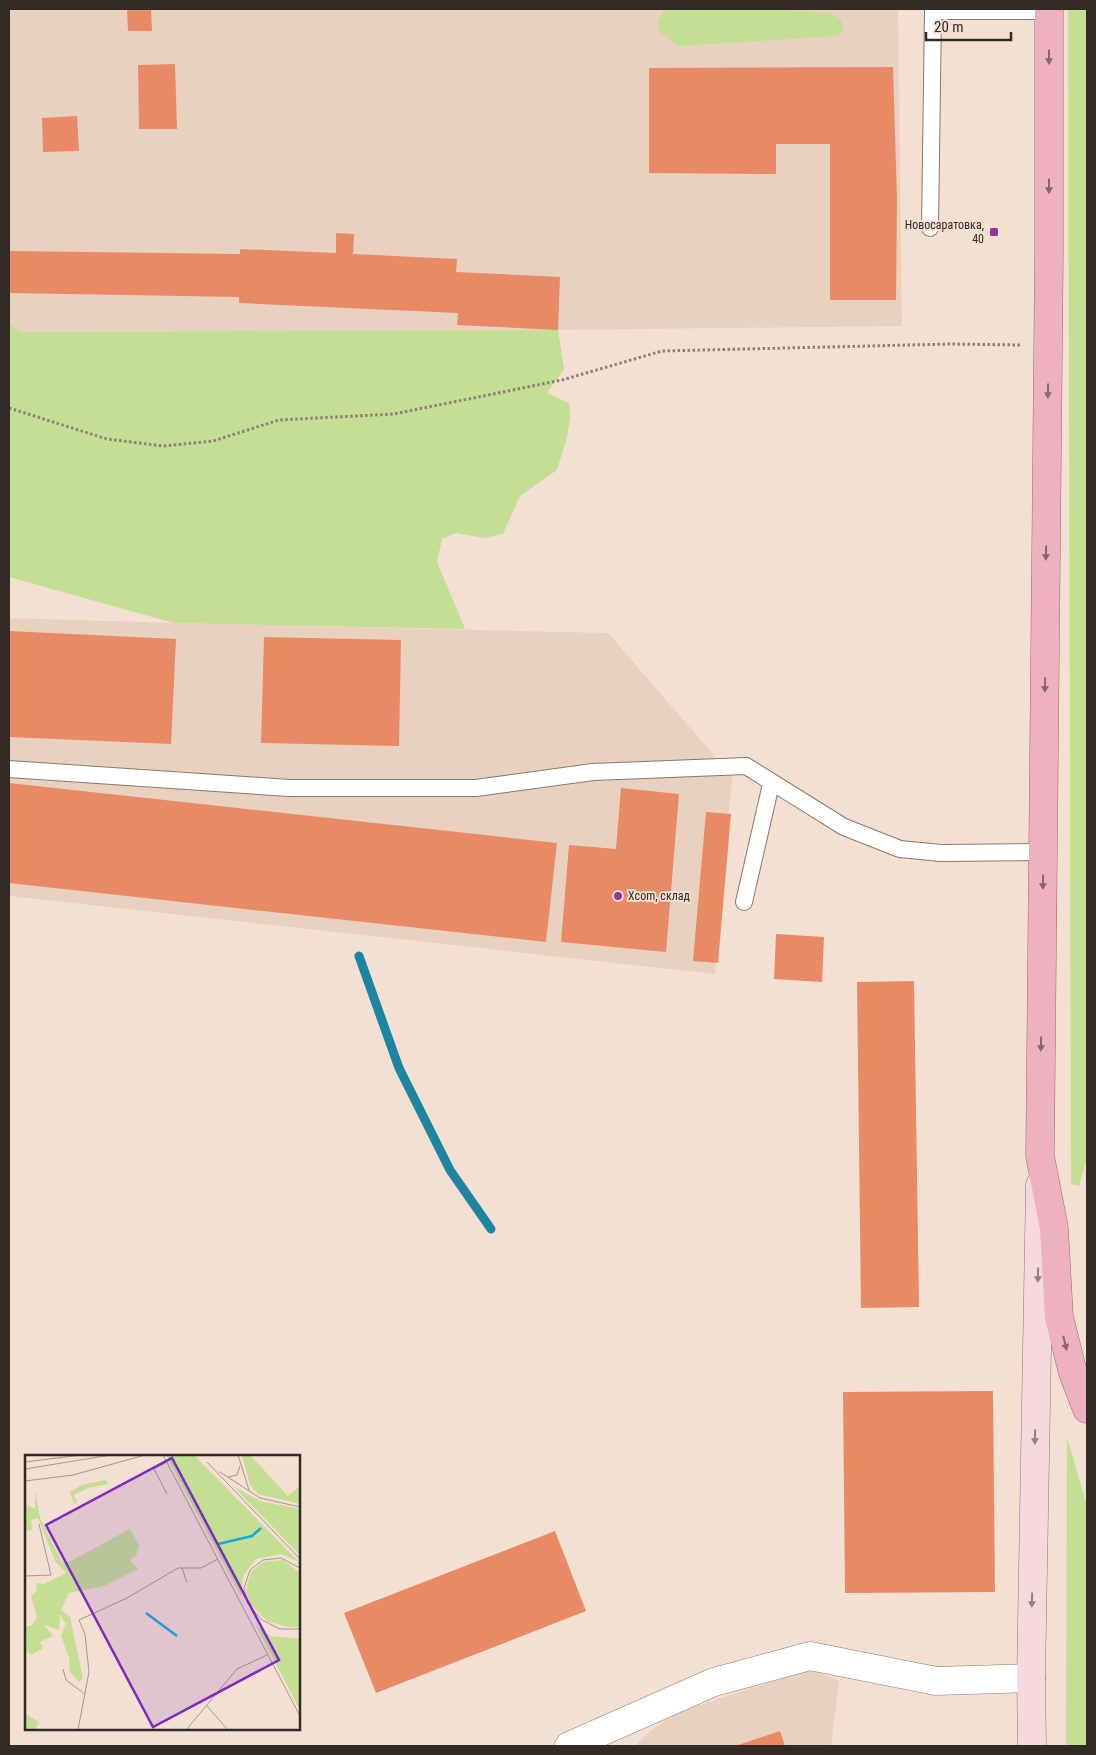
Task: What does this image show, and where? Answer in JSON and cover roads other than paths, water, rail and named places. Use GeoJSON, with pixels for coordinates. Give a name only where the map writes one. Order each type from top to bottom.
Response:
{"type":"FeatureCollection","features":[{"type":"Feature","properties":{"kind":"main road"},"geometry":{"type":"LineString","coordinates":[[1032,1746],[1031,1678],[1040,1156],[1049,254],[1049,10]]}},
{"type":"Feature","properties":{"kind":"main road"},"geometry":{"type":"LineString","coordinates":[[1040,1156],[1054,1228],[1059,1317],[1073,1373],[1087,1409]]}},
{"type":"Feature","properties":{"kind":"street"},"geometry":{"type":"LineString","coordinates":[[569,1746],[714,1682],[810,1656],[936,1681],[1031,1678]]}},
{"type":"Feature","properties":{"kind":"lane"},"geometry":{"type":"LineString","coordinates":[[930,228],[932,11],[1049,10]]}},
{"type":"Feature","properties":{"kind":"lane"},"geometry":{"type":"LineString","coordinates":[[9,769],[289,788],[476,788],[594,772],[746,766],[771,784],[844,827],[900,849],[941,853],[1043,852]]}},
{"type":"Feature","properties":{"kind":"lane"},"geometry":{"type":"LineString","coordinates":[[744,902],[771,784]]}},
{"type":"Feature","properties":{"kind":"waterway"},"geometry":{"type":"LineString","coordinates":[[359,956],[399,1068],[450,1170],[491,1229]]}},
{"type":"Feature","properties":{"kind":"place","name":"Новосаратовка, 40"},"geometry":{"type":"Point","coordinates":[994,232]}},
{"type":"Feature","properties":{"kind":"place","name":"Xсom, склад"},"geometry":{"type":"Point","coordinates":[618,896]}}]}
